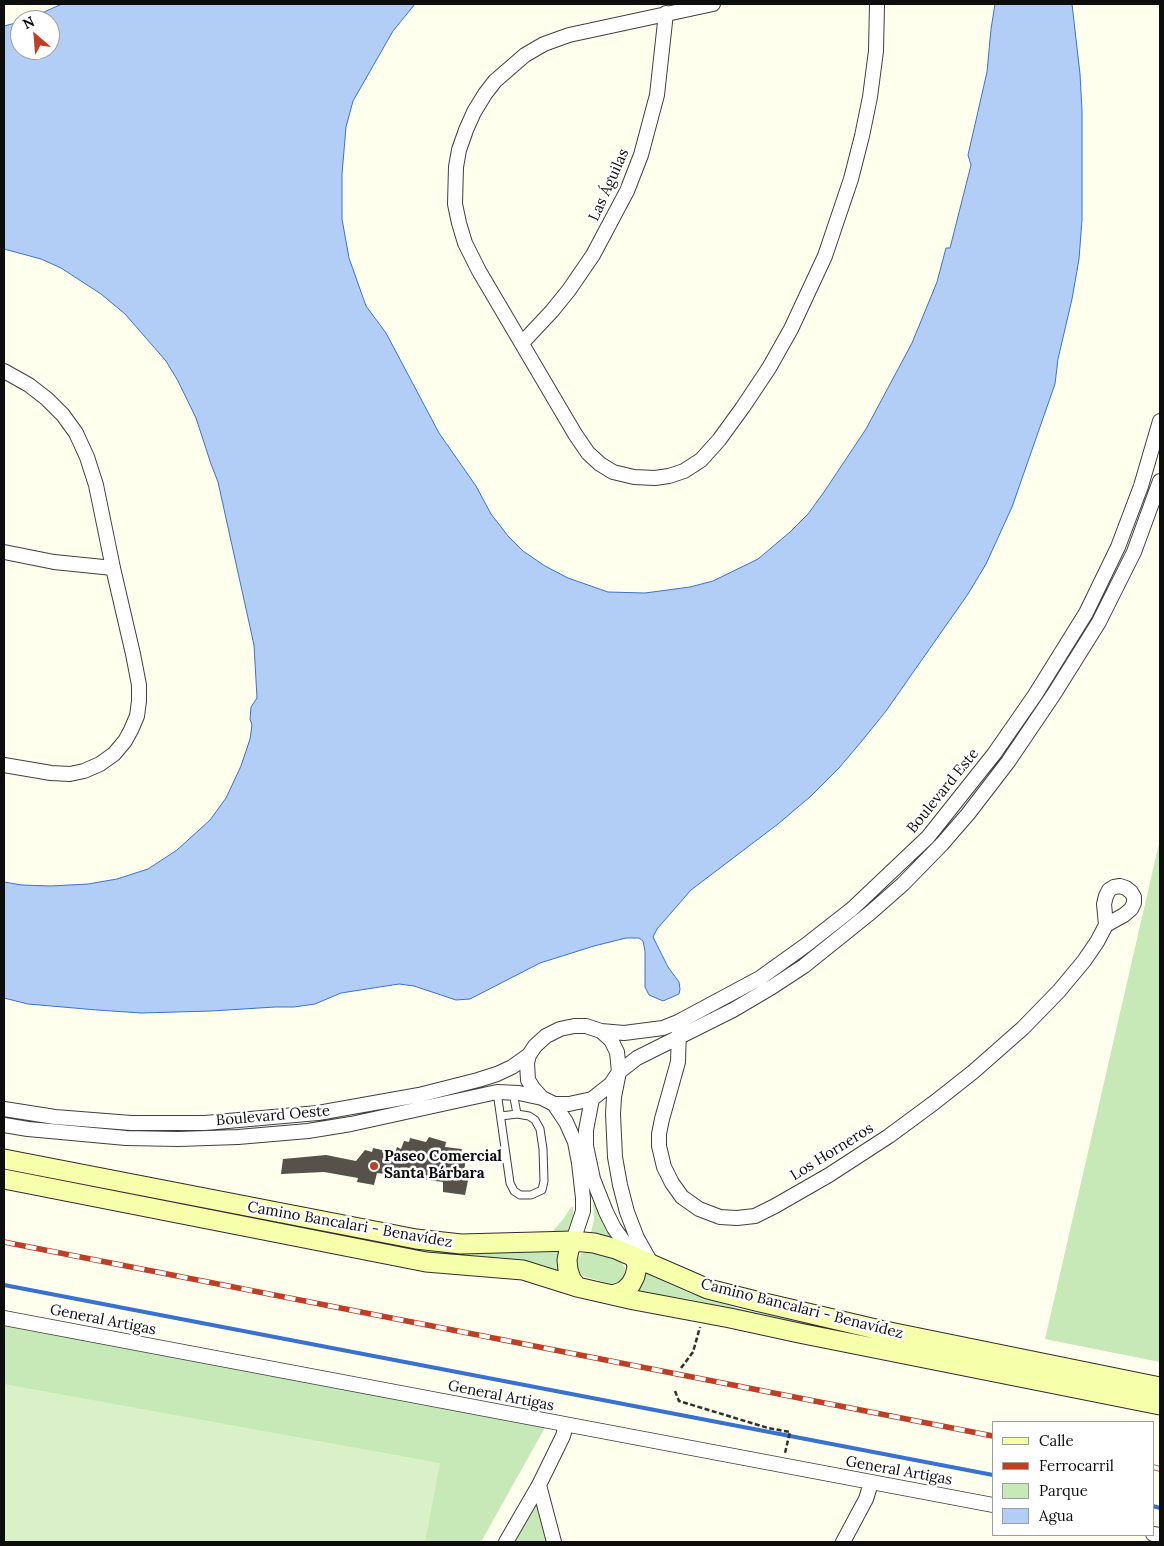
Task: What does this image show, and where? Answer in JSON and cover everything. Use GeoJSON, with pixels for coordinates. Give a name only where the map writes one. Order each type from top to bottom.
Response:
{"type":"FeatureCollection","features":[{"type":"Feature","properties":{"kind":"main road","name":"Camino Bancalari - Benavídez"},"geometry":{"type":"LineString","coordinates":[[4,1159],[416,1239],[461,1244],[573,1241],[594,1244],[616,1249],[708,1289],[880,1330],[1160,1387]]}},
{"type":"Feature","properties":{"kind":"main road","name":"Camino Bancalari - Benavídez"},"geometry":{"type":"LineString","coordinates":[[4,1179],[426,1262],[523,1270],[634,1300],[1160,1405]]}},
{"type":"Feature","properties":{"kind":"main road"},"geometry":{"type":"LineString","coordinates":[[573,1241],[567,1260],[571,1279],[577,1286]]}},
{"type":"Feature","properties":{"kind":"main road"},"geometry":{"type":"LineString","coordinates":[[616,1294],[631,1284],[637,1267],[643,1260]]}},
{"type":"Feature","properties":{"kind":"street"},"geometry":{"type":"LineString","coordinates":[[713,4],[569,35],[544,44],[525,55],[495,81],[474,112],[459,150],[456,167],[456,204],[458,223],[465,243],[575,434],[588,453],[613,472],[627,476],[655,478],[669,476],[684,471],[701,460],[719,440],[769,368],[791,329],[825,256],[852,180],[870,97],[876,51],[877,4]]}},
{"type":"Feature","properties":{"kind":"street","name":"Las Águilas"},"geometry":{"type":"LineString","coordinates":[[522,343],[569,290],[592,255],[627,191],[641,155],[657,95],[666,13]]}},
{"type":"Feature","properties":{"kind":"street"},"geometry":{"type":"LineString","coordinates":[[4,766],[70,774],[84,771],[100,764],[114,754],[125,741],[137,716],[139,701],[139,686],[133,654],[96,485],[87,457],[76,433],[63,415],[47,399],[5,371]]}},
{"type":"Feature","properties":{"kind":"street","name":"Boulevard Este"},"geometry":{"type":"LineString","coordinates":[[601,1031],[624,1033],[663,1028],[678,1022],[760,978],[852,909],[928,837],[994,754],[1036,695],[1086,614],[1118,547],[1141,486],[1160,421]]}},
{"type":"Feature","properties":{"kind":"street","name":"Boulevard Este"},"geometry":{"type":"LineString","coordinates":[[619,1072],[643,1055],[733,1010],[772,988],[804,966],[862,920],[903,884],[942,844],[1008,762],[1054,694],[1099,622],[1134,552],[1160,481]]}},
{"type":"Feature","properties":{"kind":"street"},"geometry":{"type":"LineString","coordinates":[[4,552],[54,562],[113,568]]}},
{"type":"Feature","properties":{"kind":"street"},"geometry":{"type":"LineString","coordinates":[[1105,573],[1120,580]]}},
{"type":"Feature","properties":{"kind":"street"},"geometry":{"type":"LineString","coordinates":[[994,754],[1008,762]]}},
{"type":"Feature","properties":{"kind":"street"},"geometry":{"type":"LineString","coordinates":[[852,909],[862,920]]}},
{"type":"Feature","properties":{"kind":"street","name":"Los Horneros"},"geometry":{"type":"LineString","coordinates":[[678,1022],[680,1037],[678,1062],[659,1134],[659,1146],[664,1167],[682,1197],[699,1209],[720,1217],[755,1216],[829,1175],[889,1136],[973,1072],[1023,1028],[1059,991],[1084,960],[1106,925]]}},
{"type":"Feature","properties":{"kind":"street"},"geometry":{"type":"LineString","coordinates":[[573,1241],[583,1211],[579,1163],[575,1142],[566,1122],[548,1101],[533,1088],[528,1080],[526,1063],[535,1046],[546,1036],[560,1029],[586,1026],[601,1031],[611,1040],[617,1052],[619,1072],[613,1114],[615,1157],[627,1212],[643,1260]]}},
{"type":"Feature","properties":{"kind":"street","name":"Boulevard Oeste"},"geometry":{"type":"LineString","coordinates":[[4,1109],[55,1117],[131,1123],[205,1123],[318,1114],[419,1095],[497,1074],[512,1067],[529,1055]]}},
{"type":"Feature","properties":{"kind":"street"},"geometry":{"type":"LineString","coordinates":[[548,1101],[575,1103],[592,1099],[611,1084],[619,1072]]}},
{"type":"Feature","properties":{"kind":"street"},"geometry":{"type":"LineString","coordinates":[[497,1074],[497,1092]]}},
{"type":"Feature","properties":{"kind":"street","name":"Boulevard Oeste"},"geometry":{"type":"LineString","coordinates":[[4,1125],[126,1138],[178,1139],[308,1131],[351,1124],[497,1092],[513,1092],[548,1101]]}},
{"type":"Feature","properties":{"kind":"street"},"geometry":{"type":"LineString","coordinates":[[592,1099],[588,1114],[586,1146],[593,1179],[614,1228],[643,1260]]}},
{"type":"Feature","properties":{"kind":"street"},"geometry":{"type":"LineString","coordinates":[[281,1117],[282,1133]]}},
{"type":"Feature","properties":{"kind":"street"},"geometry":{"type":"LineString","coordinates":[[79,1134],[81,1119]]}},
{"type":"Feature","properties":{"kind":"street","name":"General Artigas"},"geometry":{"type":"LineString","coordinates":[[4,1318],[992,1505]]}},
{"type":"Feature","properties":{"kind":"street"},"geometry":{"type":"LineString","coordinates":[[506,1542],[539,1485],[563,1436],[566,1425]]}},
{"type":"Feature","properties":{"kind":"street"},"geometry":{"type":"LineString","coordinates":[[843,1542],[866,1499],[871,1483]]}},
{"type":"Feature","properties":{"kind":"street"},"geometry":{"type":"LineString","coordinates":[[539,1485],[554,1542]]}},
{"type":"Feature","properties":{"kind":"lane"},"geometry":{"type":"LineString","coordinates":[[497,1092],[510,1183],[514,1191],[520,1195],[531,1196],[542,1190],[544,1181],[540,1129],[535,1120],[529,1116],[516,1114],[501,1116]]}},
{"type":"Feature","properties":{"kind":"lane"},"geometry":{"type":"LineString","coordinates":[[513,1092],[516,1114]]}},
{"type":"Feature","properties":{"kind":"path"},"geometry":{"type":"LineString","coordinates":[[681,1368],[693,1352],[700,1325]]}},
{"type":"Feature","properties":{"kind":"path"},"geometry":{"type":"LineString","coordinates":[[675,1391],[679,1401],[768,1428],[790,1432],[788,1441]]}},
{"type":"Feature","properties":{"kind":"green space"},"geometry":{"type":"Polygon","coordinates":[[[1160,839],[1160,1362],[1045,1339],[1160,839]]]}},
{"type":"Feature","properties":{"kind":"green space"},"geometry":{"type":"Polygon","coordinates":[[[4,1168],[271,1221],[416,1246],[561,1249],[559,1272],[458,1259],[4,1173],[4,1168]]]}},
{"type":"Feature","properties":{"kind":"green space"},"geometry":{"type":"Polygon","coordinates":[[[593,1202],[610,1237],[591,1232],[594,1220],[593,1202]]]}},
{"type":"Feature","properties":{"kind":"green space"},"geometry":{"type":"Polygon","coordinates":[[[571,1207],[573,1207],[573,1218],[568,1231],[553,1231],[564,1218],[571,1207]]]}},
{"type":"Feature","properties":{"kind":"green space"},"geometry":{"type":"Polygon","coordinates":[[[590,1251],[620,1261],[625,1268],[622,1279],[615,1284],[610,1284],[583,1276],[577,1269],[577,1260],[582,1253],[590,1251]]]}},
{"type":"Feature","properties":{"kind":"green space"},"geometry":{"type":"Polygon","coordinates":[[[645,1273],[689,1293],[737,1308],[898,1343],[897,1347],[688,1299],[641,1292],[638,1289],[645,1273]]]}},
{"type":"Feature","properties":{"kind":"green space"},"geometry":{"type":"Polygon","coordinates":[[[4,1321],[552,1415],[481,1542],[4,1542],[4,1321]]]}},
{"type":"Feature","properties":{"kind":"green space"},"geometry":{"type":"Polygon","coordinates":[[[4,1384],[440,1463],[425,1542],[15,1542],[4,1540],[4,1384]]]}},
{"type":"Feature","properties":{"kind":"green space"},"geometry":{"type":"Polygon","coordinates":[[[539,1485],[554,1542],[506,1542],[539,1485]]]}},
{"type":"Feature","properties":{"kind":"water"},"geometry":{"type":"Polygon","coordinates":[[[62,4],[415,4],[393,31],[353,101],[346,127],[342,174],[342,219],[349,258],[366,306],[386,333],[439,433],[476,486],[491,514],[508,536],[523,551],[545,566],[568,578],[608,592],[645,593],[690,587],[713,581],[758,559],[808,514],[824,492],[866,429],[912,343],[937,282],[946,248],[950,248],[971,165],[968,155],[987,72],[995,4],[1072,4],[1082,110],[1082,220],[1079,259],[1058,359],[1055,384],[1012,507],[986,564],[968,594],[886,711],[861,742],[839,768],[811,796],[778,824],[691,890],[657,929],[653,937],[668,967],[679,982],[679,994],[663,1001],[649,995],[645,987],[645,951],[643,941],[639,938],[626,938],[540,963],[470,999],[456,1000],[414,986],[399,984],[341,993],[315,1004],[294,1007],[211,1011],[141,1013],[28,1004],[4,998],[4,882],[51,886],[88,884],[117,879],[148,869],[177,850],[210,820],[226,798],[241,766],[250,739],[252,725],[250,719],[251,707],[257,698],[254,645],[218,482],[196,418],[178,381],[166,361],[125,314],[101,294],[61,268],[41,259],[4,249],[4,26],[10,24],[10,60],[60,60],[60,10],[48,10],[62,4]]]}},
{"type":"Feature","properties":{"kind":"building","name":"Paseo Comercial Santa Bárbara"},"geometry":{"type":"Polygon","coordinates":[[[429,1137],[446,1142],[445,1147],[462,1149],[461,1153],[467,1155],[464,1170],[470,1171],[465,1195],[443,1192],[443,1182],[377,1173],[374,1185],[357,1182],[358,1178],[324,1172],[281,1174],[283,1159],[326,1155],[356,1161],[365,1150],[372,1152],[373,1148],[395,1153],[397,1147],[401,1149],[404,1141],[409,1142],[410,1138],[426,1142],[429,1137]]]}},
{"type":"Feature","properties":{"kind":"waterway"},"geometry":{"type":"LineString","coordinates":[[4,1285],[992,1475]]}},
{"type":"Feature","properties":{"kind":"waterway"},"geometry":{"type":"LineString","coordinates":[[1154,1506],[1160,1508]]}},
{"type":"Feature","properties":{"kind":"railway"},"geometry":{"type":"LineString","coordinates":[[4,1242],[992,1436]]}},
{"type":"Feature","properties":{"kind":"railway"},"geometry":{"type":"LineString","coordinates":[[1154,1467],[1160,1469]]}},
{"type":"Feature","properties":{"kind":"place","name":"Paseo Comercial Santa Bárbara"},"geometry":{"type":"Point","coordinates":[374,1166]}}]}
